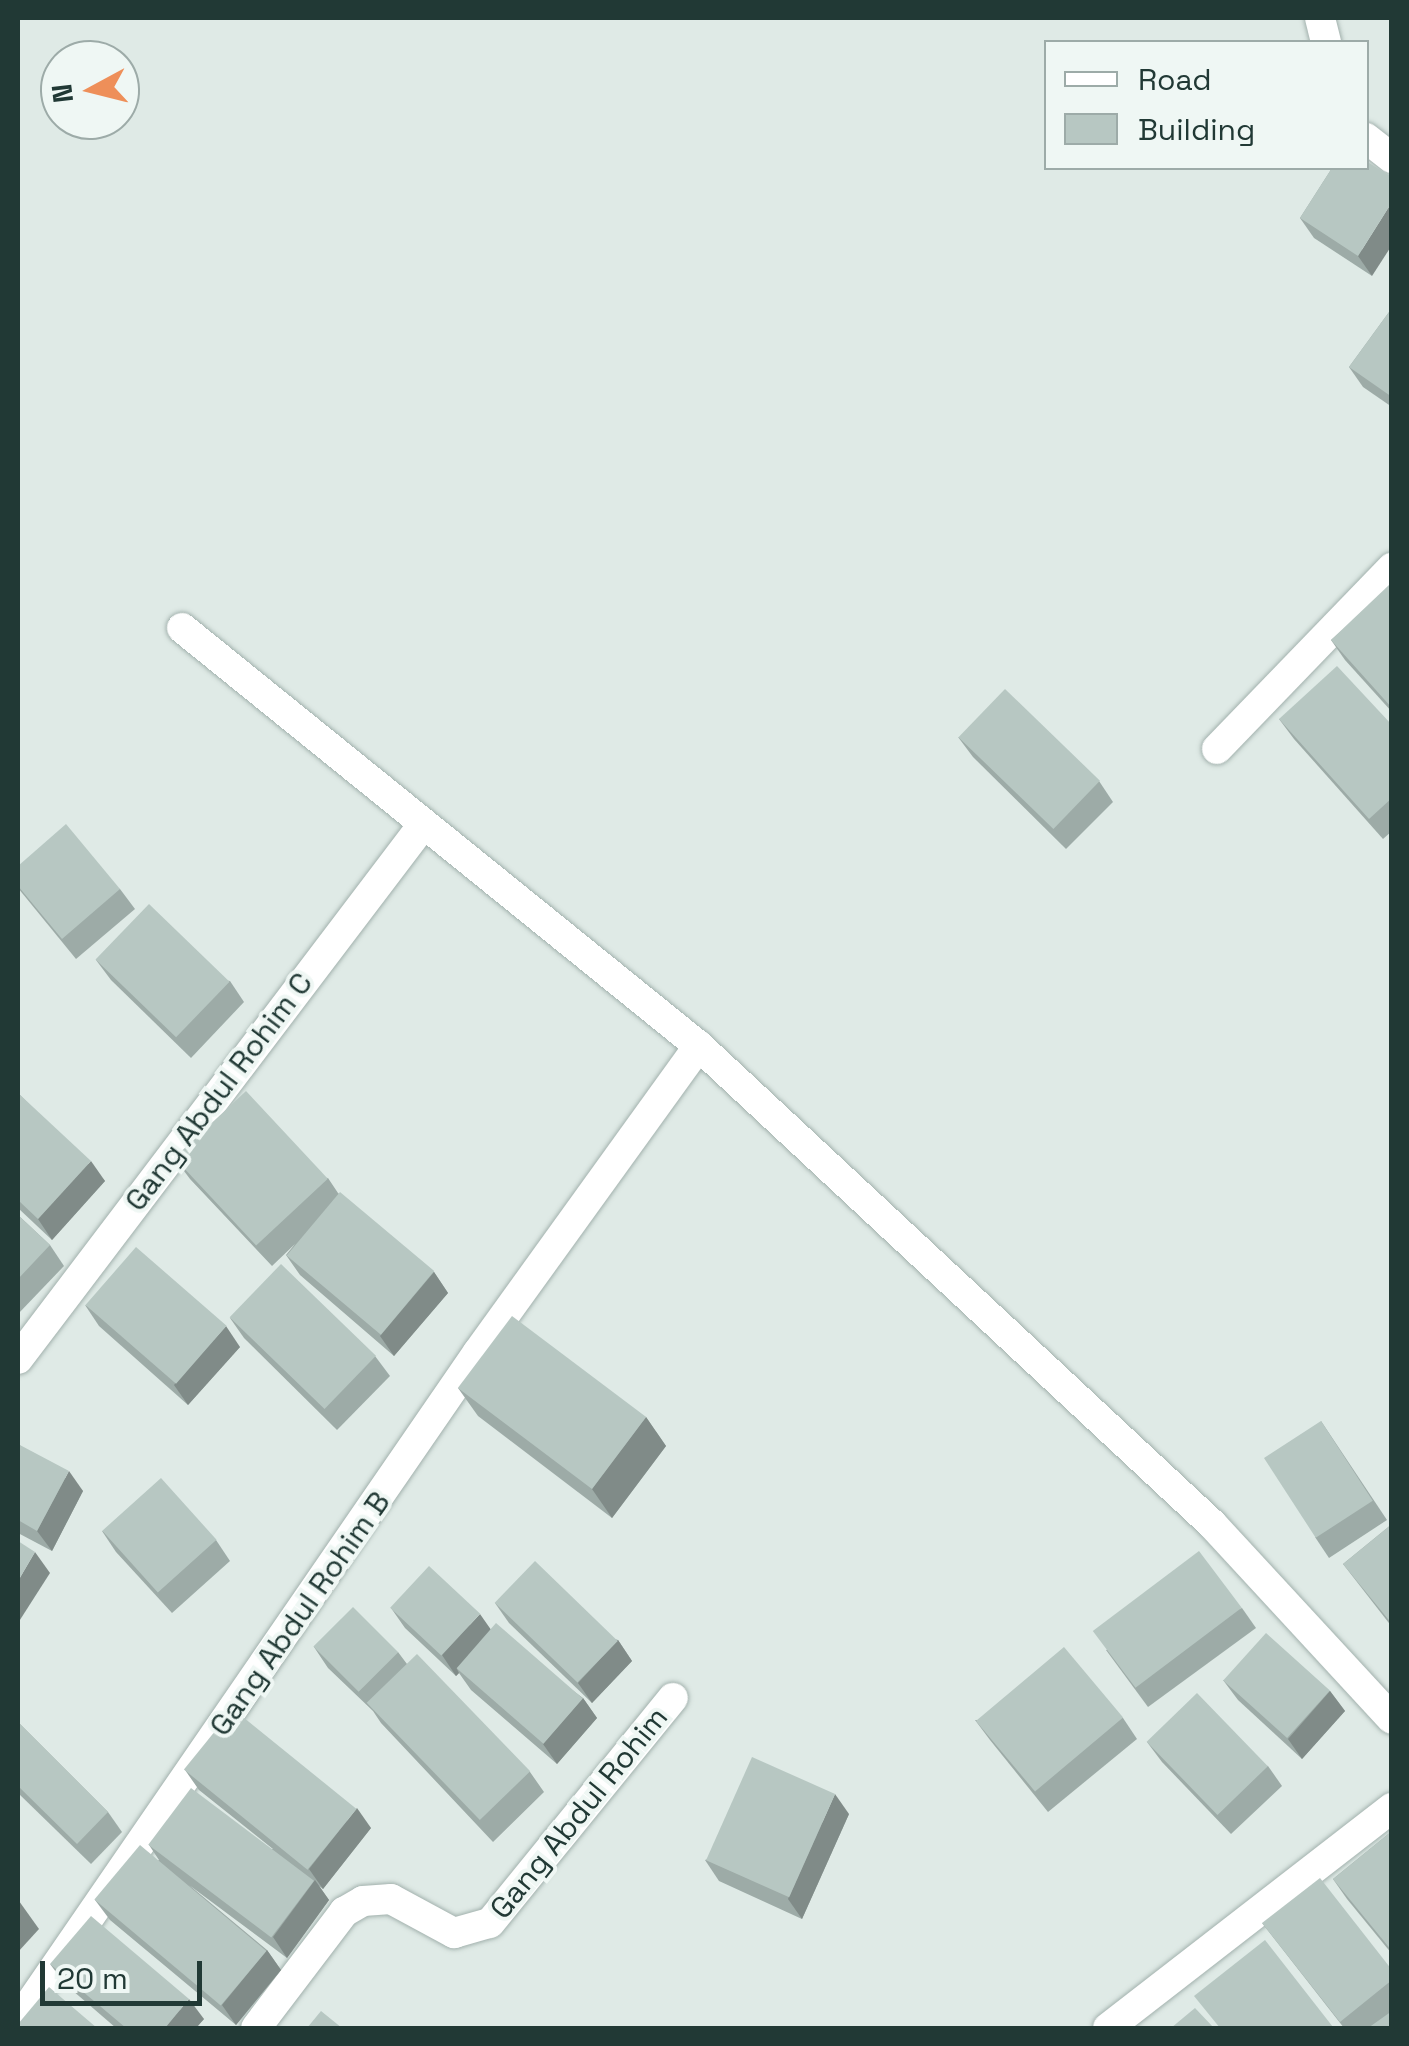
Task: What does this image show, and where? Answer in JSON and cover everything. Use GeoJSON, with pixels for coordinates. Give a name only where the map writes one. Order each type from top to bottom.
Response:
{"type":"FeatureCollection","features":[{"type":"Feature","properties":{"kind":"street"},"geometry":{"type":"LineString","coordinates":[[1369,140],[1392,158]]}},
{"type":"Feature","properties":{"kind":"street"},"geometry":{"type":"LineString","coordinates":[[1218,749],[1392,568]]}},
{"type":"Feature","properties":{"kind":"street"},"geometry":{"type":"LineString","coordinates":[[182,628],[698,1046],[1212,1524],[1392,1719]]}},
{"type":"Feature","properties":{"kind":"street","name":"Gang Abdul Rohim C"},"geometry":{"type":"LineString","coordinates":[[18,1359],[422,826]]}},
{"type":"Feature","properties":{"kind":"street","name":"Gang Abdul Rohim B"},"geometry":{"type":"LineString","coordinates":[[18,2021],[478,1352],[698,1046]]}},
{"type":"Feature","properties":{"kind":"street","name":"Gang Abdul Rohim"},"geometry":{"type":"LineString","coordinates":[[256,2028],[344,1912],[363,1901],[391,1899],[454,1932],[490,1922],[673,1698]]}},
{"type":"Feature","properties":{"kind":"street"},"geometry":{"type":"LineString","coordinates":[[1108,2028],[1392,1808]]}},
{"type":"Feature","properties":{"kind":"building"},"geometry":{"type":"Polygon","coordinates":[[[1369,163],[1392,177],[1392,202],[1358,256],[1300,218],[1331,170],[1369,170],[1369,163]]]}},
{"type":"Feature","properties":{"kind":"building"},"geometry":{"type":"Polygon","coordinates":[[[1392,308],[1392,397],[1349,367],[1392,308]]]}},
{"type":"Feature","properties":{"kind":"building"},"geometry":{"type":"Polygon","coordinates":[[[1389,585],[1392,587],[1392,708],[1331,640],[1389,585]]]}},
{"type":"Feature","properties":{"kind":"building"},"geometry":{"type":"Polygon","coordinates":[[[1337,666],[1392,725],[1392,798],[1369,819],[1279,719],[1337,666]]]}},
{"type":"Feature","properties":{"kind":"building"},"geometry":{"type":"Polygon","coordinates":[[[1005,689],[1100,781],[1053,829],[958,737],[1005,689]]]}},
{"type":"Feature","properties":{"kind":"building"},"geometry":{"type":"Polygon","coordinates":[[[66,824],[120,889],[62,939],[18,886],[18,866],[66,824]]]}},
{"type":"Feature","properties":{"kind":"building"},"geometry":{"type":"Polygon","coordinates":[[[149,904],[230,982],[176,1037],[96,959],[149,904]]]}},
{"type":"Feature","properties":{"kind":"building"},"geometry":{"type":"Polygon","coordinates":[[[246,1091],[328,1179],[256,1246],[174,1158],[246,1091]]]}},
{"type":"Feature","properties":{"kind":"building"},"geometry":{"type":"Polygon","coordinates":[[[18,1093],[91,1161],[38,1219],[18,1200],[18,1093]]]}},
{"type":"Feature","properties":{"kind":"building"},"geometry":{"type":"Polygon","coordinates":[[[340,1192],[434,1271],[381,1335],[287,1256],[340,1192]]]}},
{"type":"Feature","properties":{"kind":"building"},"geometry":{"type":"Polygon","coordinates":[[[18,1215],[50,1245],[18,1279],[18,1215]]]}},
{"type":"Feature","properties":{"kind":"building"},"geometry":{"type":"Polygon","coordinates":[[[136,1247],[227,1326],[176,1384],[85,1305],[136,1247]]]}},
{"type":"Feature","properties":{"kind":"building"},"geometry":{"type":"Polygon","coordinates":[[[281,1264],[376,1356],[325,1409],[230,1317],[281,1264]]]}},
{"type":"Feature","properties":{"kind":"building"},"geometry":{"type":"Polygon","coordinates":[[[512,1316],[646,1417],[592,1489],[458,1388],[512,1316]]]}},
{"type":"Feature","properties":{"kind":"building"},"geometry":{"type":"Polygon","coordinates":[[[1321,1421],[1373,1501],[1316,1538],[1264,1458],[1321,1421]]]}},
{"type":"Feature","properties":{"kind":"building"},"geometry":{"type":"Polygon","coordinates":[[[18,1444],[69,1471],[37,1531],[18,1520],[18,1444]]]}},
{"type":"Feature","properties":{"kind":"building"},"geometry":{"type":"Polygon","coordinates":[[[161,1478],[217,1540],[158,1593],[102,1531],[161,1478]]]}},
{"type":"Feature","properties":{"kind":"building"},"geometry":{"type":"Polygon","coordinates":[[[1392,1524],[1392,1624],[1343,1564],[1392,1524]]]}},
{"type":"Feature","properties":{"kind":"building"},"geometry":{"type":"Polygon","coordinates":[[[18,1541],[35,1552],[18,1581],[18,1541]]]}},
{"type":"Feature","properties":{"kind":"building"},"geometry":{"type":"Polygon","coordinates":[[[1199,1551],[1242,1608],[1136,1688],[1093,1631],[1199,1551]]]}},
{"type":"Feature","properties":{"kind":"building"},"geometry":{"type":"Polygon","coordinates":[[[535,1561],[618,1641],[577,1683],[495,1603],[535,1561]]]}},
{"type":"Feature","properties":{"kind":"building"},"geometry":{"type":"Polygon","coordinates":[[[429,1566],[480,1614],[441,1655],[390,1608],[429,1566]]]}},
{"type":"Feature","properties":{"kind":"building"},"geometry":{"type":"Polygon","coordinates":[[[353,1607],[398,1652],[359,1692],[313,1647],[353,1607]]]}},
{"type":"Feature","properties":{"kind":"building"},"geometry":{"type":"Polygon","coordinates":[[[496,1623],[583,1698],[543,1744],[457,1668],[496,1623]]]}},
{"type":"Feature","properties":{"kind":"building"},"geometry":{"type":"Polygon","coordinates":[[[1266,1633],[1330,1691],[1287,1738],[1223,1681],[1266,1633]]]}},
{"type":"Feature","properties":{"kind":"building"},"geometry":{"type":"Polygon","coordinates":[[[1064,1647],[1123,1717],[1035,1791],[976,1721],[1064,1647]]]}},
{"type":"Feature","properties":{"kind":"building"},"geometry":{"type":"Polygon","coordinates":[[[417,1654],[530,1771],[480,1820],[367,1703],[417,1654]]]}},
{"type":"Feature","properties":{"kind":"building"},"geometry":{"type":"Polygon","coordinates":[[[1197,1693],[1268,1766],[1218,1815],[1147,1742],[1197,1693]]]}},
{"type":"Feature","properties":{"kind":"building"},"geometry":{"type":"Polygon","coordinates":[[[233,1709],[357,1809],[307,1870],[184,1770],[233,1709]]]}},
{"type":"Feature","properties":{"kind":"building"},"geometry":{"type":"Polygon","coordinates":[[[18,1722],[108,1812],[77,1844],[18,1786],[18,1722]]]}},
{"type":"Feature","properties":{"kind":"building"},"geometry":{"type":"Polygon","coordinates":[[[752,1757],[835,1794],[789,1897],[706,1860],[752,1757]]]}},
{"type":"Feature","properties":{"kind":"building"},"geometry":{"type":"Polygon","coordinates":[[[191,1788],[314,1881],[271,1937],[148,1845],[191,1788]]]}},
{"type":"Feature","properties":{"kind":"building"},"geometry":{"type":"Polygon","coordinates":[[[1392,1831],[1392,1951],[1333,1879],[1392,1831]]]}},
{"type":"Feature","properties":{"kind":"building"},"geometry":{"type":"Polygon","coordinates":[[[140,1845],[266,1951],[221,2005],[94,1899],[140,1845]]]}},
{"type":"Feature","properties":{"kind":"building"},"geometry":{"type":"Polygon","coordinates":[[[1320,1878],[1392,1970],[1392,1980],[1340,2022],[1262,1923],[1320,1878]]]}},
{"type":"Feature","properties":{"kind":"building"},"geometry":{"type":"Polygon","coordinates":[[[91,1916],[189,1999],[165,2028],[126,2028],[50,1964],[91,1916]]]}},
{"type":"Feature","properties":{"kind":"building"},"geometry":{"type":"Polygon","coordinates":[[[1265,1940],[1333,2027],[1220,2028],[1194,1996],[1265,1940]]]}},
{"type":"Feature","properties":{"kind":"building"},"geometry":{"type":"Polygon","coordinates":[[[49,1987],[97,2028],[18,2028],[49,1987]]]}},
{"type":"Feature","properties":{"kind":"building"},"geometry":{"type":"Polygon","coordinates":[[[1195,2008],[1214,2028],[1171,2028],[1195,2008]]]}},
{"type":"Feature","properties":{"kind":"building"},"geometry":{"type":"Polygon","coordinates":[[[321,2011],[342,2028],[307,2028],[321,2011]]]}},
{"type":"Feature","properties":{"kind":"building"},"geometry":{"type":"Polygon","coordinates":[[[1392,2011],[1392,2028],[1368,2028],[1392,2011]]]}}]}
